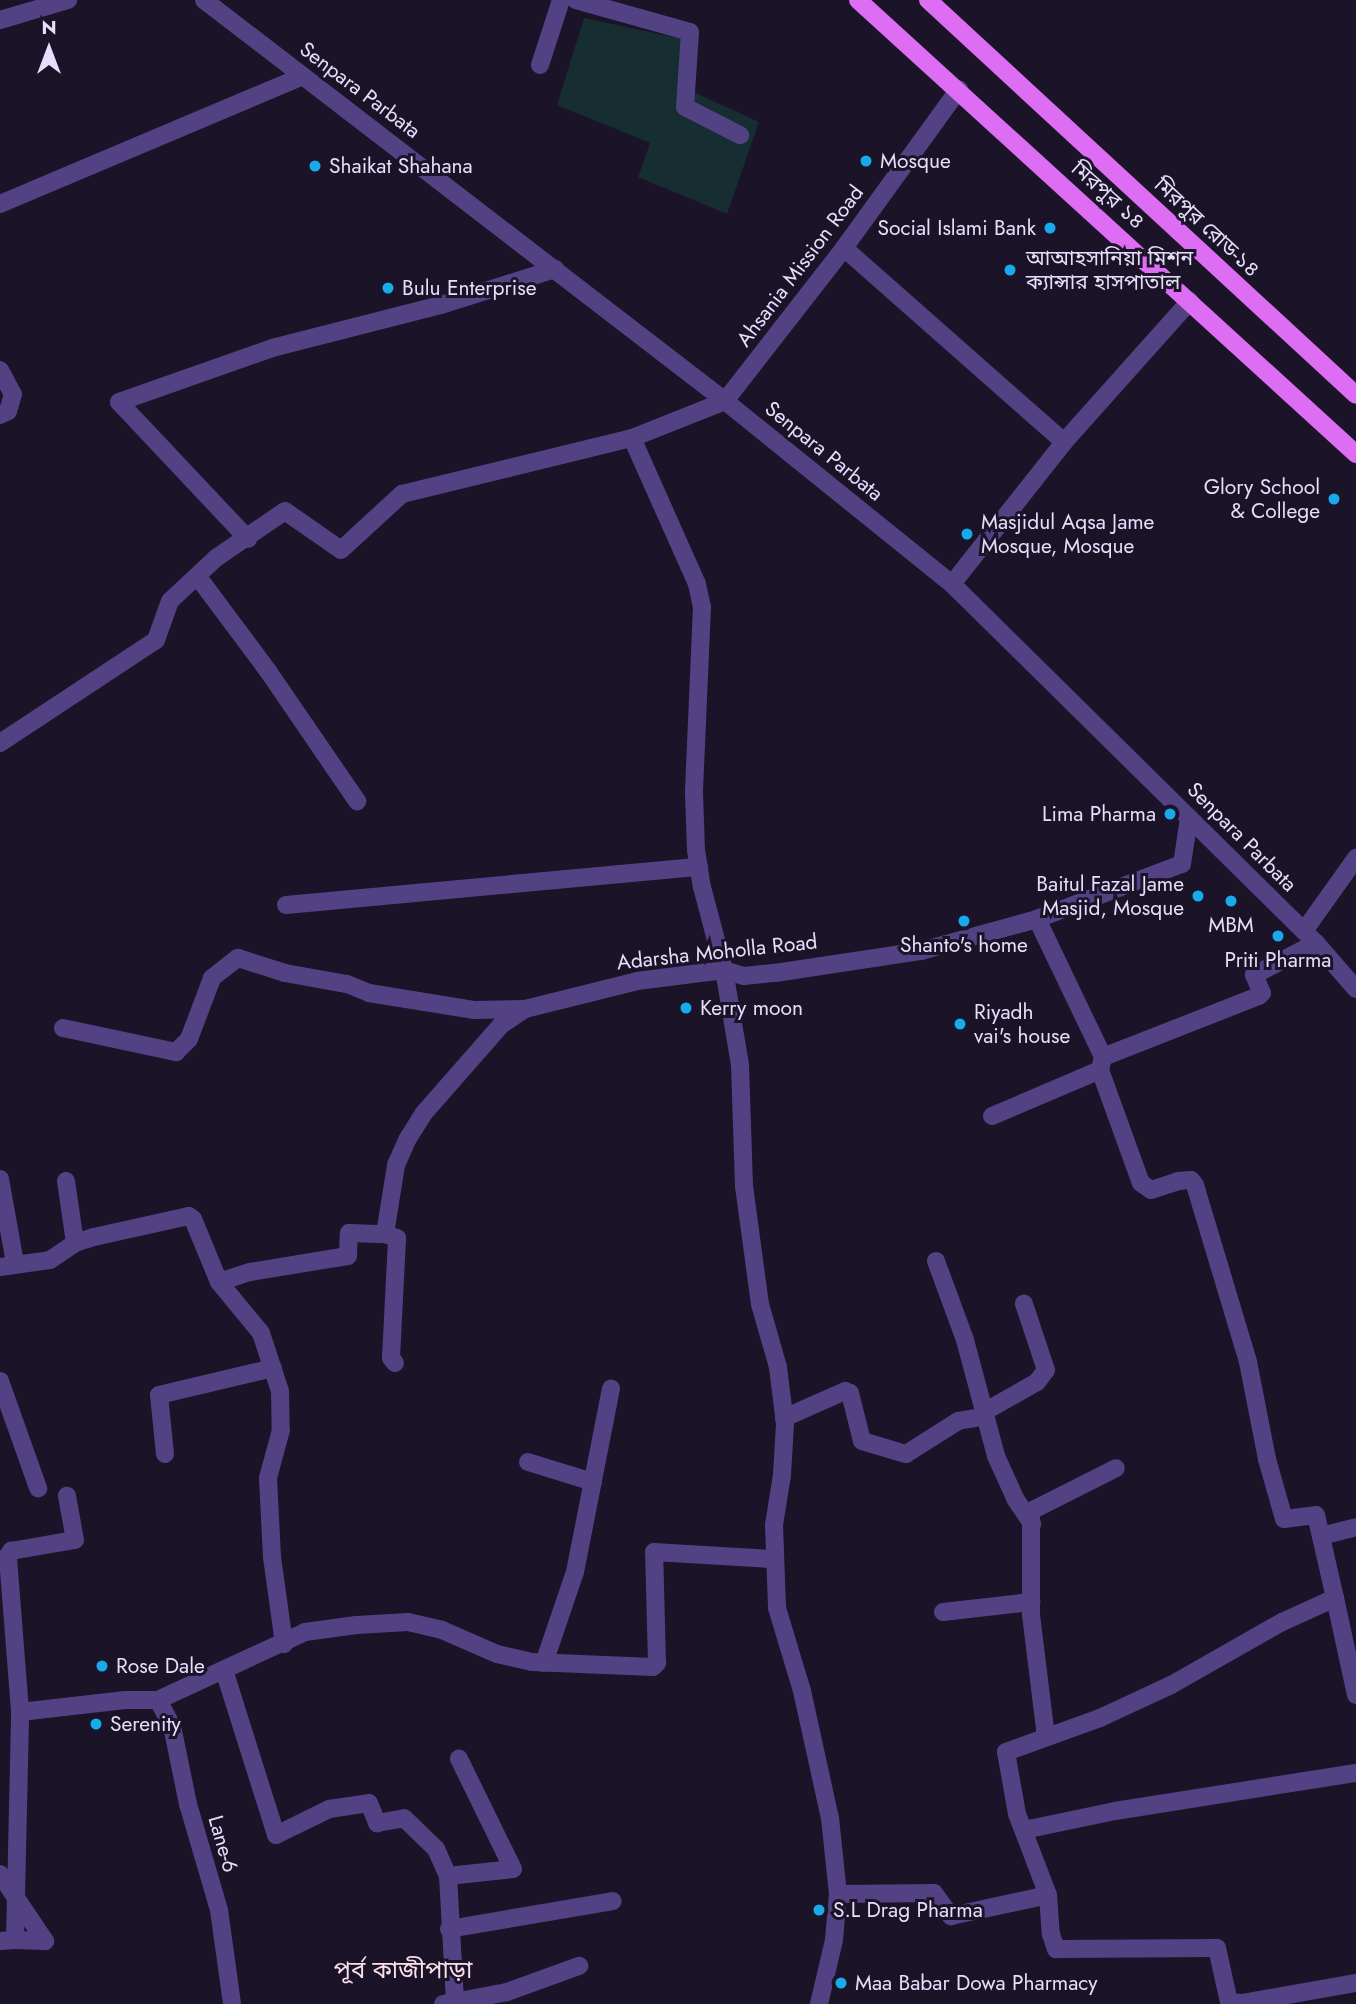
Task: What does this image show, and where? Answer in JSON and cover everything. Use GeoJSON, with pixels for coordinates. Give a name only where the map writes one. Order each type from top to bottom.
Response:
{"type":"FeatureCollection","features":[{"type":"Feature","properties":{"kind":"main road","name":"মিরপুর ১৪"},"geometry":{"type":"LineString","coordinates":[[858,0],[1356,454]]}},
{"type":"Feature","properties":{"kind":"main road","name":"মিরপুর রোড-১৪"},"geometry":{"type":"LineString","coordinates":[[928,0],[1356,395]]}},
{"type":"Feature","properties":{"kind":"street"},"geometry":{"type":"LineString","coordinates":[[0,20],[68,0]]}},
{"type":"Feature","properties":{"kind":"street","name":"Senpara Parbata"},"geometry":{"type":"LineString","coordinates":[[204,0],[555,268],[952,584],[1310,937],[1356,989]]}},
{"type":"Feature","properties":{"kind":"street"},"geometry":{"type":"LineString","coordinates":[[540,65],[561,0]]}},
{"type":"Feature","properties":{"kind":"street"},"geometry":{"type":"LineString","coordinates":[[576,0],[690,32],[685,107],[740,135]]}},
{"type":"Feature","properties":{"kind":"street"},"geometry":{"type":"LineString","coordinates":[[0,204],[303,76]]}},
{"type":"Feature","properties":{"kind":"street","name":"Ahsania Mission Road"},"geometry":{"type":"LineString","coordinates":[[725,401],[844,248],[958,89]]}},
{"type":"Feature","properties":{"kind":"street"},"geometry":{"type":"LineString","coordinates":[[844,248],[1064,442]]}},
{"type":"Feature","properties":{"kind":"street"},"geometry":{"type":"LineString","coordinates":[[248,538],[119,402],[272,348],[441,305],[555,268]]}},
{"type":"Feature","properties":{"kind":"street"},"geometry":{"type":"LineString","coordinates":[[952,584],[1064,442],[1190,301]]}},
{"type":"Feature","properties":{"kind":"street"},"geometry":{"type":"LineString","coordinates":[[0,370],[13,394],[13,402],[8,411],[0,415]]}},
{"type":"Feature","properties":{"kind":"street"},"geometry":{"type":"LineString","coordinates":[[0,743],[156,640],[170,601],[216,558],[287,511],[341,550],[402,494],[632,438],[725,401]]}},
{"type":"Feature","properties":{"kind":"street"},"geometry":{"type":"LineString","coordinates":[[632,438],[697,584],[702,607],[694,793],[699,867],[723,970],[740,1065],[744,1186],[760,1304],[778,1367],[784,1418],[782,1475],[774,1525],[777,1608],[802,1691],[830,1818],[838,1894],[834,1940],[819,2004]]}},
{"type":"Feature","properties":{"kind":"street"},"geometry":{"type":"LineString","coordinates":[[198,577],[268,671],[357,801]]}},
{"type":"Feature","properties":{"kind":"street","name":"Adarsha Moholla Road"},"geometry":{"type":"LineString","coordinates":[[63,1028],[176,1052],[189,1039],[212,978],[238,958],[285,973],[438,1006],[525,1009],[637,981],[723,970],[744,976],[921,951],[1037,919],[1182,864],[1189,818]]}},
{"type":"Feature","properties":{"kind":"street"},"geometry":{"type":"LineString","coordinates":[[992,1116],[1102,1063],[1259,996],[1262,993],[1254,975],[1310,937],[1356,858]]}},
{"type":"Feature","properties":{"kind":"street"},"geometry":{"type":"LineString","coordinates":[[286,905],[699,867]]}},
{"type":"Feature","properties":{"kind":"street"},"geometry":{"type":"LineString","coordinates":[[1037,919],[1102,1063],[1146,1189],[1151,1191],[1191,1180],[1195,1185],[1248,1362],[1267,1459],[1284,1519],[1313,1513],[1321,1536],[1356,1695]]}},
{"type":"Feature","properties":{"kind":"street"},"geometry":{"type":"LineString","coordinates":[[385,1234],[396,1165],[407,1140],[424,1113],[501,1025],[525,1009]]}},
{"type":"Feature","properties":{"kind":"street"},"geometry":{"type":"LineString","coordinates":[[0,1179],[7,1265],[50,1260],[75,1243],[143,1225],[191,1217],[219,1282],[261,1333],[280,1391],[281,1430],[268,1478],[272,1558],[284,1644]]}},
{"type":"Feature","properties":{"kind":"street"},"geometry":{"type":"LineString","coordinates":[[66,1181],[75,1243]]}},
{"type":"Feature","properties":{"kind":"street"},"geometry":{"type":"LineString","coordinates":[[219,1282],[250,1272],[348,1256],[349,1233],[385,1234],[397,1238],[391,1358],[394,1363]]}},
{"type":"Feature","properties":{"kind":"street"},"geometry":{"type":"LineString","coordinates":[[936,1261],[965,1340],[996,1456],[1016,1500],[1032,1524]]}},
{"type":"Feature","properties":{"kind":"street"},"geometry":{"type":"LineString","coordinates":[[784,1418],[845,1391],[850,1393],[862,1441],[906,1454],[958,1420],[984,1414],[1037,1382],[1046,1370],[1024,1304]]}},
{"type":"Feature","properties":{"kind":"street"},"geometry":{"type":"LineString","coordinates":[[165,1454],[159,1395],[273,1368]]}},
{"type":"Feature","properties":{"kind":"street"},"geometry":{"type":"LineString","coordinates":[[0,1381],[38,1488]]}},
{"type":"Feature","properties":{"kind":"street"},"geometry":{"type":"LineString","coordinates":[[544,1663],[575,1572],[611,1388]]}},
{"type":"Feature","properties":{"kind":"street"},"geometry":{"type":"LineString","coordinates":[[528,1461],[593,1482]]}},
{"type":"Feature","properties":{"kind":"street"},"geometry":{"type":"LineString","coordinates":[[1046,1737],[1031,1602],[1032,1508],[1116,1468]]}},
{"type":"Feature","properties":{"kind":"street"},"geometry":{"type":"LineString","coordinates":[[0,1874],[45,1941],[8,1940],[8,1817],[20,1712],[4,1559],[10,1551],[75,1540],[67,1496]]}},
{"type":"Feature","properties":{"kind":"street"},"geometry":{"type":"LineString","coordinates":[[1321,1536],[1356,1527]]}},
{"type":"Feature","properties":{"kind":"street"},"geometry":{"type":"LineString","coordinates":[[20,1712],[125,1700],[158,1700],[305,1632],[357,1625],[408,1622],[442,1630],[497,1654],[544,1663],[656,1666],[654,1552],[774,1559]]}},
{"type":"Feature","properties":{"kind":"street"},"geometry":{"type":"LineString","coordinates":[[1335,1598],[1282,1622],[1171,1685],[1100,1718],[1006,1752],[1017,1814],[1048,1895],[1051,1934],[1056,1949],[1217,1948],[1229,2002],[1242,2003],[1356,1983]]}},
{"type":"Feature","properties":{"kind":"street"},"geometry":{"type":"LineString","coordinates":[[943,1612],[1031,1602]]}},
{"type":"Feature","properties":{"kind":"street"},"geometry":{"type":"LineString","coordinates":[[224,1670],[263,1803],[276,1835],[329,1809],[369,1803],[377,1823],[404,1818],[436,1849],[448,1876],[449,2003],[507,1993],[579,1966]]}},
{"type":"Feature","properties":{"kind":"street","name":"Lane-6"},"geometry":{"type":"LineString","coordinates":[[158,1700],[172,1726],[188,1804],[219,1910],[232,2004]]}},
{"type":"Feature","properties":{"kind":"street"},"geometry":{"type":"LineString","coordinates":[[448,1876],[513,1869],[459,1759]]}},
{"type":"Feature","properties":{"kind":"street"},"geometry":{"type":"LineString","coordinates":[[1024,1830],[1115,1811],[1356,1773]]}},
{"type":"Feature","properties":{"kind":"street"},"geometry":{"type":"LineString","coordinates":[[838,1894],[934,1893],[951,1916],[1048,1895]]}},
{"type":"Feature","properties":{"kind":"street"},"geometry":{"type":"LineString","coordinates":[[449,1929],[613,1901]]}},
{"type":"Feature","properties":{"kind":"green space"},"geometry":{"type":"Polygon","coordinates":[[[584,18],[697,42],[685,88],[759,122],[727,214],[638,177],[650,143],[557,105],[584,18]]]}},
{"type":"Feature","properties":{"kind":"place","name":"Mosque"},"geometry":{"type":"Point","coordinates":[866,161]}},
{"type":"Feature","properties":{"kind":"place","name":"Shaikat Shahana"},"geometry":{"type":"Point","coordinates":[315,166]}},
{"type":"Feature","properties":{"kind":"place","name":"Social Islami Bank"},"geometry":{"type":"Point","coordinates":[1050,228]}},
{"type":"Feature","properties":{"kind":"place","name":"আআহসানিয়া মিশন ক্যান্সার হাসপাতাল"},"geometry":{"type":"Point","coordinates":[1010,270]}},
{"type":"Feature","properties":{"kind":"place","name":"Bulu Enterprise"},"geometry":{"type":"Point","coordinates":[388,288]}},
{"type":"Feature","properties":{"kind":"place","name":"Glory School & College"},"geometry":{"type":"Point","coordinates":[1334,499]}},
{"type":"Feature","properties":{"kind":"place","name":"Masjidul Aqsa Jame Mosque, Mosque"},"geometry":{"type":"Point","coordinates":[967,534]}},
{"type":"Feature","properties":{"kind":"place","name":"Lima Pharma"},"geometry":{"type":"Point","coordinates":[1170,814]}},
{"type":"Feature","properties":{"kind":"place","name":"Baitul Fazal Jame Masjid, Mosque"},"geometry":{"type":"Point","coordinates":[1198,896]}},
{"type":"Feature","properties":{"kind":"place","name":"MBM"},"geometry":{"type":"Point","coordinates":[1231,901]}},
{"type":"Feature","properties":{"kind":"place","name":"Shanto's home"},"geometry":{"type":"Point","coordinates":[964,921]}},
{"type":"Feature","properties":{"kind":"place","name":"Priti Pharma"},"geometry":{"type":"Point","coordinates":[1278,936]}},
{"type":"Feature","properties":{"kind":"place","name":"Kerry moon"},"geometry":{"type":"Point","coordinates":[686,1008]}},
{"type":"Feature","properties":{"kind":"place","name":"Riyadh vai's house"},"geometry":{"type":"Point","coordinates":[960,1024]}},
{"type":"Feature","properties":{"kind":"place","name":"Rose Dale"},"geometry":{"type":"Point","coordinates":[102,1666]}},
{"type":"Feature","properties":{"kind":"place","name":"Serenity"},"geometry":{"type":"Point","coordinates":[96,1724]}},
{"type":"Feature","properties":{"kind":"place","name":"S.L Drag Pharma"},"geometry":{"type":"Point","coordinates":[819,1910]}},
{"type":"Feature","properties":{"kind":"place","name":"Maa Babar Dowa Pharmacy"},"geometry":{"type":"Point","coordinates":[841,1983]}},
{"type":"Feature","properties":{"kind":"district","name":"পূর্ব কাজীপাড়া"},"geometry":{"type":"Point","coordinates":[403,1970]}}]}
